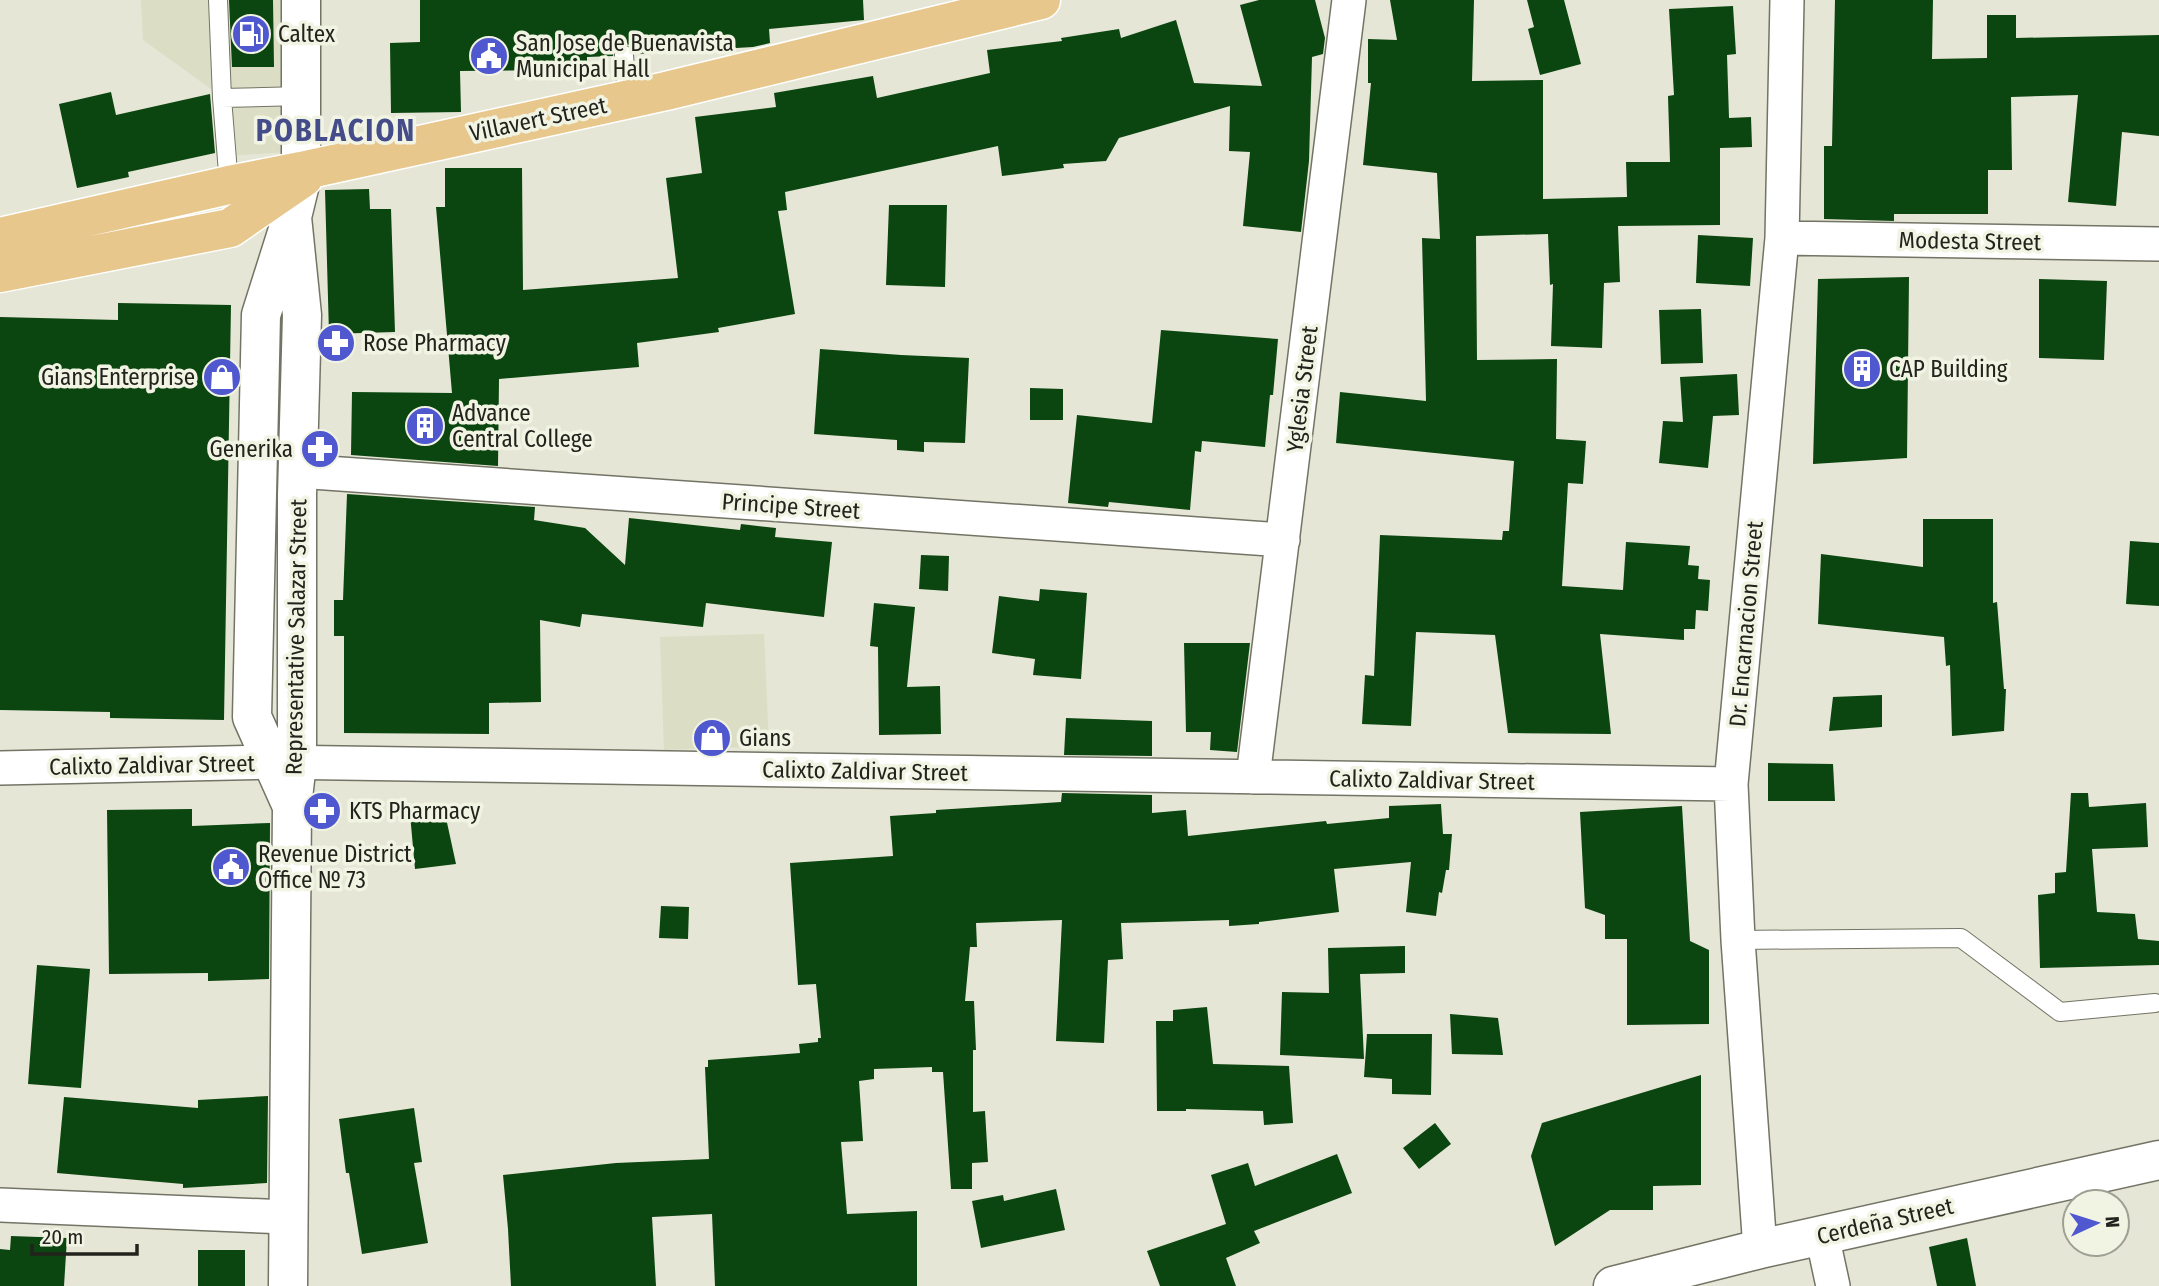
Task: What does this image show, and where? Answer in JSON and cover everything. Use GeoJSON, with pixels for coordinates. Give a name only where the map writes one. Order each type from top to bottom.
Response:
{"type":"FeatureCollection","features":[{"type":"Feature","properties":{"kind":"main road","name":"Villavert Street"},"geometry":{"type":"LineString","coordinates":[[0,237],[229,185],[307,172],[1041,0]]}},
{"type":"Feature","properties":{"kind":"main road","name":"Villavert Street"},"geometry":{"type":"LineString","coordinates":[[0,273],[230,228],[307,172]]}},
{"type":"Feature","properties":{"kind":"street","name":"Representative Salazar Street"},"geometry":{"type":"LineString","coordinates":[[285,762],[252,717],[261,315],[307,172],[302,96],[301,0]]}},
{"type":"Feature","properties":{"kind":"street","name":"Yglesia Street"},"geometry":{"type":"LineString","coordinates":[[1253,777],[1349,0]]}},
{"type":"Feature","properties":{"kind":"street","name":"Dr. Encarnacion Street"},"geometry":{"type":"LineString","coordinates":[[1760,1249],[1738,940],[1731,784],[1782,238],[1787,0]]}},
{"type":"Feature","properties":{"kind":"street","name":"Representative Salazar Street"},"geometry":{"type":"LineString","coordinates":[[288,1286],[292,806],[285,762],[302,315],[292,217]]}},
{"type":"Feature","properties":{"kind":"street","name":"Modesta Street"},"geometry":{"type":"LineString","coordinates":[[1782,238],[2159,244]]}},
{"type":"Feature","properties":{"kind":"street","name":"Principe Street"},"geometry":{"type":"LineString","coordinates":[[298,471],[1283,540]]}},
{"type":"Feature","properties":{"kind":"street","name":"Calixto Zaldivar Street"},"geometry":{"type":"LineString","coordinates":[[0,768],[285,762],[1731,784]]}},
{"type":"Feature","properties":{"kind":"street","name":"Cerdeña Street"},"geometry":{"type":"LineString","coordinates":[[1613,1286],[1760,1249],[2159,1160]]}},
{"type":"Feature","properties":{"kind":"street"},"geometry":{"type":"LineString","coordinates":[[0,1205],[287,1217]]}},
{"type":"Feature","properties":{"kind":"street"},"geometry":{"type":"LineString","coordinates":[[1822,1235],[1833,1286]]}},
{"type":"Feature","properties":{"kind":"lane"},"geometry":{"type":"LineString","coordinates":[[218,0],[229,185]]}},
{"type":"Feature","properties":{"kind":"lane"},"geometry":{"type":"LineString","coordinates":[[624,55],[627,99]]}},
{"type":"Feature","properties":{"kind":"lane"},"geometry":{"type":"LineString","coordinates":[[222,98],[302,96]]}},
{"type":"Feature","properties":{"kind":"lane"},"geometry":{"type":"LineString","coordinates":[[1738,940],[1961,938],[2060,1012],[2155,1003]]}},
{"type":"Feature","properties":{"kind":"shaded area"},"geometry":{"type":"Polygon","coordinates":[[[141,0],[285,0],[287,152],[227,156],[218,94],[143,40],[141,0]]]}},
{"type":"Feature","properties":{"kind":"shaded area"},"geometry":{"type":"Polygon","coordinates":[[[764,634],[769,746],[664,750],[660,637],[764,634]]]}},
{"type":"Feature","properties":{"kind":"building","name":"Caltex"},"geometry":{"type":"Polygon","coordinates":[[[229,0],[273,0],[274,67],[232,67],[229,0]]]}},
{"type":"Feature","properties":{"kind":"building"},"geometry":{"type":"Polygon","coordinates":[[[420,0],[863,0],[864,20],[769,29],[770,43],[753,47],[635,54],[630,45],[623,44],[614,49],[613,56],[587,57],[587,70],[460,71],[461,112],[391,113],[390,43],[420,42],[420,0]]]}},
{"type":"Feature","properties":{"kind":"building"},"geometry":{"type":"Polygon","coordinates":[[[1259,0],[1315,0],[1325,38],[1323,54],[1312,57],[1309,161],[1301,232],[1243,226],[1250,152],[1229,151],[1230,106],[1119,138],[1106,161],[1063,164],[1064,168],[1002,176],[998,146],[785,192],[787,210],[778,211],[795,314],[718,328],[719,332],[637,343],[639,367],[499,379],[498,466],[351,455],[352,392],[452,393],[436,207],[445,207],[445,168],[522,168],[523,290],[678,278],[666,178],[702,173],[695,117],[776,107],[774,93],[873,76],[877,98],[990,73],[987,50],[1062,41],[1061,38],[1119,29],[1121,38],[1176,20],[1194,83],[1262,86],[1240,5],[1259,0]]]}},
{"type":"Feature","properties":{"kind":"building"},"geometry":{"type":"Polygon","coordinates":[[[1390,0],[1474,0],[1472,81],[1543,80],[1543,199],[1627,197],[1626,162],[1670,162],[1668,96],[1674,95],[1669,9],[1733,6],[1736,54],[1727,55],[1729,118],[1751,117],[1752,147],[1720,148],[1720,225],[1618,226],[1620,282],[1604,283],[1602,348],[1551,346],[1553,284],[1550,285],[1548,234],[1476,236],[1477,360],[1557,359],[1556,439],[1586,441],[1583,484],[1568,483],[1562,586],[1623,590],[1626,542],[1690,546],[1688,565],[1699,566],[1698,579],[1710,580],[1708,611],[1696,610],[1695,629],[1684,629],[1684,640],[1600,634],[1611,734],[1508,733],[1495,635],[1416,632],[1411,726],[1362,724],[1365,675],[1374,676],[1380,535],[1502,540],[1503,531],[1509,531],[1514,461],[1336,443],[1340,392],[1426,401],[1422,238],[1440,239],[1437,173],[1363,165],[1371,83],[1368,83],[1368,39],[1397,40],[1390,0]]]}},
{"type":"Feature","properties":{"kind":"building"},"geometry":{"type":"Polygon","coordinates":[[[1527,0],[1564,0],[1581,64],[1540,75],[1528,29],[1534,27],[1527,0]]]}},
{"type":"Feature","properties":{"kind":"building"},"geometry":{"type":"Polygon","coordinates":[[[1835,0],[1933,0],[1932,59],[1987,58],[1987,15],[2016,15],[2016,38],[2159,35],[2159,136],[2122,132],[2116,206],[2068,202],[2078,95],[2011,97],[2012,170],[1988,170],[1988,214],[1894,214],[1894,221],[1824,219],[1824,146],[1832,146],[1835,0]]]}},
{"type":"Feature","properties":{"kind":"building"},"geometry":{"type":"Polygon","coordinates":[[[111,92],[116,115],[210,94],[215,153],[128,172],[129,177],[77,188],[59,104],[111,92]]]}},
{"type":"Feature","properties":{"kind":"building"},"geometry":{"type":"Polygon","coordinates":[[[369,189],[370,209],[391,209],[395,332],[329,334],[325,190],[369,189]]]}},
{"type":"Feature","properties":{"kind":"building"},"geometry":{"type":"Polygon","coordinates":[[[889,205],[947,205],[945,287],[886,285],[889,205]]]}},
{"type":"Feature","properties":{"kind":"building"},"geometry":{"type":"Polygon","coordinates":[[[1698,235],[1753,238],[1750,286],[1696,283],[1698,235]]]}},
{"type":"Feature","properties":{"kind":"building","name":"CAP Building"},"geometry":{"type":"Polygon","coordinates":[[[1909,277],[1907,458],[1813,464],[1818,279],[1909,277]]]}},
{"type":"Feature","properties":{"kind":"building"},"geometry":{"type":"Polygon","coordinates":[[[2039,279],[2107,281],[2104,360],[2039,358],[2039,279]]]}},
{"type":"Feature","properties":{"kind":"building"},"geometry":{"type":"Polygon","coordinates":[[[118,303],[231,305],[224,720],[110,718],[110,712],[0,710],[0,317],[118,320],[118,303]]]}},
{"type":"Feature","properties":{"kind":"building"},"geometry":{"type":"Polygon","coordinates":[[[1701,309],[1703,363],[1661,364],[1659,310],[1701,309]]]}},
{"type":"Feature","properties":{"kind":"building"},"geometry":{"type":"Polygon","coordinates":[[[1161,330],[1278,339],[1265,447],[1202,441],[1201,452],[1195,451],[1190,510],[1109,502],[1108,507],[1068,503],[1077,415],[1152,423],[1161,330]]]}},
{"type":"Feature","properties":{"kind":"building"},"geometry":{"type":"Polygon","coordinates":[[[820,349],[969,358],[965,443],[924,442],[924,452],[897,450],[897,440],[814,434],[820,349]]]}},
{"type":"Feature","properties":{"kind":"building"},"geometry":{"type":"Polygon","coordinates":[[[1737,374],[1739,415],[1713,416],[1708,468],[1659,463],[1663,421],[1683,422],[1680,377],[1737,374]]]}},
{"type":"Feature","properties":{"kind":"building"},"geometry":{"type":"Polygon","coordinates":[[[1030,388],[1063,389],[1063,420],[1030,420],[1030,388]]]}},
{"type":"Feature","properties":{"kind":"building"},"geometry":{"type":"Polygon","coordinates":[[[347,494],[535,507],[534,520],[585,528],[625,565],[629,518],[740,530],[741,524],[776,528],[775,537],[832,542],[824,617],[706,603],[703,627],[582,614],[580,627],[540,620],[541,702],[489,703],[489,734],[344,733],[344,636],[334,636],[334,600],[343,600],[347,494]]]}},
{"type":"Feature","properties":{"kind":"building"},"geometry":{"type":"Polygon","coordinates":[[[1923,519],[1993,519],[1993,603],[1997,602],[2006,689],[2004,731],[1952,736],[1950,665],[1946,666],[1944,637],[1818,624],[1821,554],[1923,567],[1923,519]]]}},
{"type":"Feature","properties":{"kind":"building"},"geometry":{"type":"Polygon","coordinates":[[[2130,541],[2159,543],[2159,606],[2126,604],[2130,541]]]}},
{"type":"Feature","properties":{"kind":"building"},"geometry":{"type":"Polygon","coordinates":[[[921,555],[949,556],[948,591],[919,589],[921,555]]]}},
{"type":"Feature","properties":{"kind":"building"},"geometry":{"type":"Polygon","coordinates":[[[1040,589],[1087,593],[1081,679],[1033,675],[1035,659],[992,653],[999,596],[1039,601],[1040,589]]]}},
{"type":"Feature","properties":{"kind":"building"},"geometry":{"type":"Polygon","coordinates":[[[874,603],[915,607],[907,687],[940,686],[941,734],[879,735],[878,647],[870,646],[874,603]]]}},
{"type":"Feature","properties":{"kind":"building"},"geometry":{"type":"Polygon","coordinates":[[[1184,643],[1250,643],[1237,752],[1210,750],[1211,732],[1186,732],[1184,643]]]}},
{"type":"Feature","properties":{"kind":"building"},"geometry":{"type":"Polygon","coordinates":[[[1882,695],[1882,727],[1829,731],[1833,697],[1882,695]]]}},
{"type":"Feature","properties":{"kind":"building"},"geometry":{"type":"Polygon","coordinates":[[[1066,718],[1152,721],[1152,756],[1064,755],[1066,718]]]}},
{"type":"Feature","properties":{"kind":"building"},"geometry":{"type":"Polygon","coordinates":[[[1768,763],[1833,764],[1835,801],[1768,801],[1768,763]]]}},
{"type":"Feature","properties":{"kind":"building"},"geometry":{"type":"Polygon","coordinates":[[[1062,793],[1152,795],[1152,813],[1186,810],[1188,836],[1326,821],[1327,824],[1389,818],[1389,806],[1441,804],[1443,834],[1452,834],[1449,870],[1446,870],[1442,893],[1439,892],[1436,916],[1406,912],[1411,862],[1334,869],[1339,912],[1229,926],[1229,920],[1121,923],[1123,959],[1108,960],[1104,1043],[1056,1041],[1062,920],[976,923],[977,947],[970,947],[965,1001],[974,1001],[976,1050],[973,1050],[973,1112],[985,1111],[988,1162],[972,1163],[972,1189],[951,1189],[943,1072],[932,1072],[932,1067],[874,1069],[874,1079],[859,1081],[863,1141],[841,1142],[847,1214],[917,1211],[917,1286],[715,1286],[712,1214],[652,1217],[656,1286],[511,1286],[503,1175],[616,1163],[709,1159],[705,1067],[708,1067],[708,1060],[800,1053],[799,1044],[818,1042],[818,1038],[821,1038],[816,984],[798,985],[790,863],[893,856],[890,816],[936,813],[936,810],[1061,802],[1062,793]]]}},
{"type":"Feature","properties":{"kind":"building"},"geometry":{"type":"Polygon","coordinates":[[[2071,793],[2088,793],[2089,807],[2146,803],[2148,847],[2092,849],[2097,912],[2135,914],[2138,939],[2159,941],[2159,965],[2040,968],[2038,895],[2055,893],[2055,873],[2066,872],[2071,793]]]}},
{"type":"Feature","properties":{"kind":"building"},"geometry":{"type":"Polygon","coordinates":[[[1682,806],[1690,941],[1709,950],[1709,1024],[1627,1025],[1627,939],[1605,939],[1605,915],[1585,908],[1580,812],[1682,806]]]}},
{"type":"Feature","properties":{"kind":"building"},"geometry":{"type":"Polygon","coordinates":[[[192,809],[192,826],[270,823],[269,979],[208,981],[208,973],[109,974],[107,810],[192,809]]]}},
{"type":"Feature","properties":{"kind":"building"},"geometry":{"type":"Polygon","coordinates":[[[410,814],[446,818],[456,864],[415,869],[410,814]]]}},
{"type":"Feature","properties":{"kind":"building"},"geometry":{"type":"Polygon","coordinates":[[[661,906],[689,907],[688,939],[659,938],[661,906]]]}},
{"type":"Feature","properties":{"kind":"building"},"geometry":{"type":"Polygon","coordinates":[[[1405,946],[1405,973],[1360,974],[1364,1059],[1280,1055],[1282,992],[1329,993],[1328,948],[1405,946]]]}},
{"type":"Feature","properties":{"kind":"building"},"geometry":{"type":"Polygon","coordinates":[[[37,965],[90,969],[81,1088],[28,1084],[37,965]]]}},
{"type":"Feature","properties":{"kind":"building"},"geometry":{"type":"Polygon","coordinates":[[[1207,1007],[1213,1064],[1289,1066],[1293,1123],[1264,1125],[1263,1111],[1157,1111],[1156,1021],[1173,1021],[1173,1010],[1207,1007]]]}},
{"type":"Feature","properties":{"kind":"building"},"geometry":{"type":"Polygon","coordinates":[[[1450,1014],[1498,1018],[1503,1055],[1452,1054],[1450,1014]]]}},
{"type":"Feature","properties":{"kind":"building"},"geometry":{"type":"Polygon","coordinates":[[[1367,1034],[1432,1034],[1431,1095],[1392,1094],[1392,1079],[1364,1077],[1367,1034]]]}},
{"type":"Feature","properties":{"kind":"building"},"geometry":{"type":"Polygon","coordinates":[[[1701,1075],[1701,1185],[1653,1186],[1653,1210],[1610,1210],[1555,1246],[1531,1156],[1542,1123],[1701,1075]]]}},
{"type":"Feature","properties":{"kind":"building"},"geometry":{"type":"Polygon","coordinates":[[[268,1096],[267,1183],[183,1188],[183,1184],[57,1173],[64,1097],[198,1108],[198,1100],[268,1096]]]}},
{"type":"Feature","properties":{"kind":"building"},"geometry":{"type":"Polygon","coordinates":[[[414,1108],[422,1162],[414,1163],[428,1243],[362,1254],[349,1173],[346,1173],[339,1119],[414,1108]]]}},
{"type":"Feature","properties":{"kind":"building"},"geometry":{"type":"Polygon","coordinates":[[[1435,1123],[1451,1144],[1419,1169],[1403,1148],[1435,1123]]]}},
{"type":"Feature","properties":{"kind":"building"},"geometry":{"type":"Polygon","coordinates":[[[1337,1154],[1352,1193],[1254,1231],[1260,1243],[1226,1258],[1236,1286],[1160,1286],[1147,1251],[1226,1224],[1211,1175],[1248,1163],[1255,1186],[1337,1154]]]}},
{"type":"Feature","properties":{"kind":"building"},"geometry":{"type":"Polygon","coordinates":[[[1056,1189],[1065,1230],[981,1248],[972,1201],[1003,1195],[1004,1201],[1056,1189]]]}},
{"type":"Feature","properties":{"kind":"building"},"geometry":{"type":"Polygon","coordinates":[[[11,1236],[67,1238],[64,1286],[0,1286],[0,1249],[10,1250],[11,1236]]]}},
{"type":"Feature","properties":{"kind":"building"},"geometry":{"type":"Polygon","coordinates":[[[1967,1238],[1976,1286],[1937,1286],[1929,1247],[1967,1238]]]}},
{"type":"Feature","properties":{"kind":"building"},"geometry":{"type":"Polygon","coordinates":[[[198,1250],[245,1250],[245,1286],[198,1286],[198,1250]]]}},
{"type":"Feature","properties":{"kind":"place","name":"Caltex"},"geometry":{"type":"Point","coordinates":[251,34]}},
{"type":"Feature","properties":{"kind":"place","name":"San Jose de Buenavista Municipal Hall"},"geometry":{"type":"Point","coordinates":[489,56]}},
{"type":"Feature","properties":{"kind":"place","name":"Rose Pharmacy"},"geometry":{"type":"Point","coordinates":[336,343]}},
{"type":"Feature","properties":{"kind":"place","name":"CAP Building"},"geometry":{"type":"Point","coordinates":[1862,369]}},
{"type":"Feature","properties":{"kind":"place","name":"Gians Enterprise"},"geometry":{"type":"Point","coordinates":[222,377]}},
{"type":"Feature","properties":{"kind":"place","name":"Advance Central College"},"geometry":{"type":"Point","coordinates":[425,426]}},
{"type":"Feature","properties":{"kind":"place","name":"Generika"},"geometry":{"type":"Point","coordinates":[320,449]}},
{"type":"Feature","properties":{"kind":"place","name":"Gians"},"geometry":{"type":"Point","coordinates":[712,738]}},
{"type":"Feature","properties":{"kind":"place","name":"KTS Pharmacy"},"geometry":{"type":"Point","coordinates":[322,811]}},
{"type":"Feature","properties":{"kind":"place","name":"Revenue District Office № 73"},"geometry":{"type":"Point","coordinates":[231,867]}},
{"type":"Feature","properties":{"kind":"district","name":"POBLACION"},"geometry":{"type":"Point","coordinates":[336,131]}}]}
